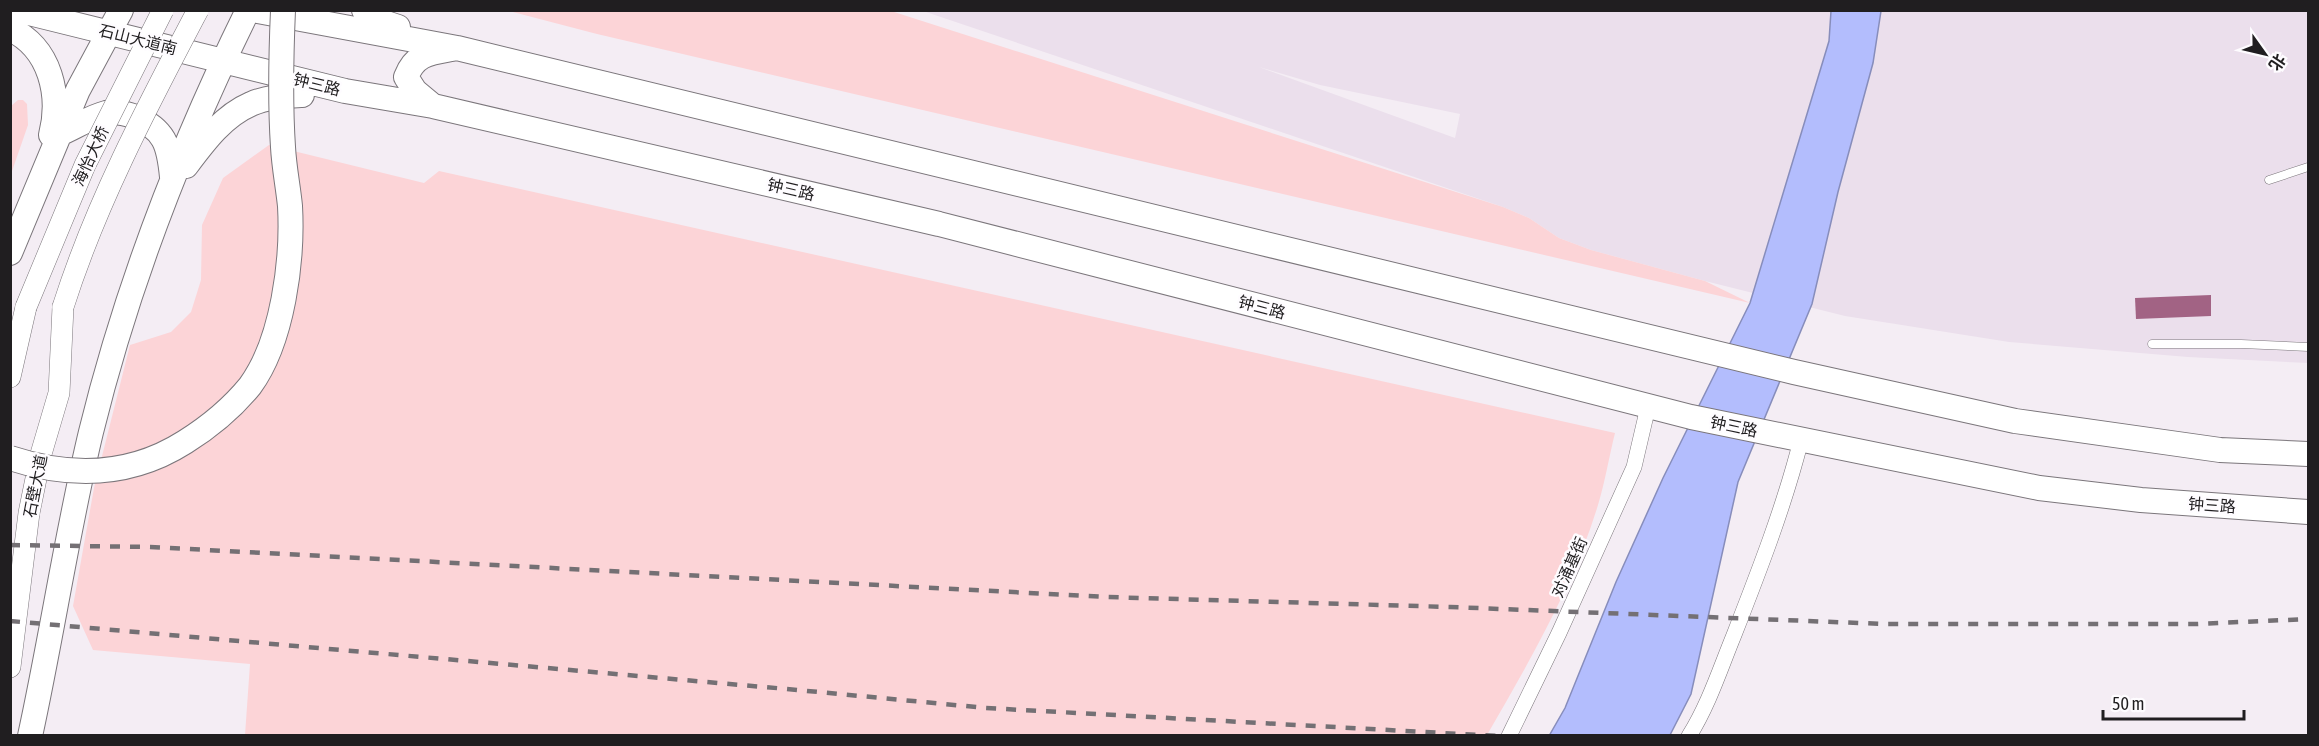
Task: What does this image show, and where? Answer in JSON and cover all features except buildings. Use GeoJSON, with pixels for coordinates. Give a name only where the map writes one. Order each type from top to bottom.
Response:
{"type":"FeatureCollection","features":[{"type":"Feature","properties":{"kind":"main road","name":"石山大道南"},"geometry":{"type":"LineString","coordinates":[[17,10],[223,61]]}},
{"type":"Feature","properties":{"kind":"main road"},"geometry":{"type":"LineString","coordinates":[[10,253],[78,90],[121,10]]}},
{"type":"Feature","properties":{"kind":"main road"},"geometry":{"type":"LineString","coordinates":[[30,735],[92,432],[130,292],[169,184],[248,10]]}},
{"type":"Feature","properties":{"kind":"main road"},"geometry":{"type":"LineString","coordinates":[[253,10],[457,48],[1794,372],[2014,421],[2220,450],[2308,454]]}},
{"type":"Feature","properties":{"kind":"main road"},"geometry":{"type":"LineString","coordinates":[[10,458],[33,466],[64,472],[133,467],[165,455],[200,433],[233,405],[251,384],[274,336],[288,261],[290,207],[283,148],[283,10]]}},
{"type":"Feature","properties":{"kind":"main road"},"geometry":{"type":"LineString","coordinates":[[364,10],[374,19],[457,48]]}},
{"type":"Feature","properties":{"kind":"main road"},"geometry":{"type":"LineString","coordinates":[[10,29],[36,49],[49,68],[54,92],[55,119],[40,182]]}},
{"type":"Feature","properties":{"kind":"main road"},"geometry":{"type":"LineString","coordinates":[[433,106],[415,91],[406,77],[411,63],[429,53],[457,48]]}},
{"type":"Feature","properties":{"kind":"main road","name":"钟三路"},"geometry":{"type":"LineString","coordinates":[[223,61],[345,91],[433,106],[939,224],[1691,417],[2038,488],[2141,500],[2308,512]]}},
{"type":"Feature","properties":{"kind":"main road"},"geometry":{"type":"LineString","coordinates":[[169,184],[207,138],[224,122],[250,104],[278,97],[345,91]]}},
{"type":"Feature","properties":{"kind":"main road"},"geometry":{"type":"LineString","coordinates":[[59,134],[105,113],[121,112],[149,124],[164,138],[170,154],[169,184]]}},
{"type":"Feature","properties":{"kind":"street","name":"海怡大桥"},"geometry":{"type":"LineString","coordinates":[[10,377],[26,306],[85,165],[163,10]]}},
{"type":"Feature","properties":{"kind":"street","name":"海怡大桥"},"geometry":{"type":"LineString","coordinates":[[63,307],[122,159],[148,104],[198,10]]}},
{"type":"Feature","properties":{"kind":"street","name":"石壁大道"},"geometry":{"type":"LineString","coordinates":[[10,667],[30,513],[41,454],[59,393],[63,307]]}},
{"type":"Feature","properties":{"kind":"street","name":"对涌基街"},"geometry":{"type":"LineString","coordinates":[[1509,735],[1559,633],[1634,467],[1648,407]]}},
{"type":"Feature","properties":{"kind":"street"},"geometry":{"type":"LineString","coordinates":[[1689,735],[1702,716],[1750,594],[1789,489],[1801,440]]}},
{"type":"Feature","properties":{"kind":"lane"},"geometry":{"type":"LineString","coordinates":[[2269,180],[2308,167]]}},
{"type":"Feature","properties":{"kind":"lane"},"geometry":{"type":"LineString","coordinates":[[2152,345],[2230,344],[2308,347]]}},
{"type":"Feature","properties":{"kind":"shaded area"},"geometry":{"type":"Polygon","coordinates":[[[509,11],[891,11],[1503,207],[1529,218],[1559,238],[1591,250],[1705,281],[1750,303],[597,34],[509,11]]]}},
{"type":"Feature","properties":{"kind":"shaded area"},"geometry":{"type":"Polygon","coordinates":[[[923,11],[2308,11],[2308,363],[2188,357],[2009,342],[1845,316],[1591,250],[1559,238],[1529,218],[1503,207],[923,11]],[[1259,67],[1455,138],[1460,114],[1320,85],[1259,67]]]}},
{"type":"Feature","properties":{"kind":"shaded area"},"geometry":{"type":"Polygon","coordinates":[[[18,100],[23,100],[27,104],[28,125],[11,174],[11,106],[18,100]]]}},
{"type":"Feature","properties":{"kind":"shaded area"},"geometry":{"type":"Polygon","coordinates":[[[269,145],[424,183],[439,171],[1615,433],[1600,496],[1588,535],[1563,595],[1487,735],[245,735],[250,664],[93,650],[73,606],[94,488],[130,345],[171,332],[191,312],[201,280],[202,225],[223,178],[269,145]]]}},
{"type":"Feature","properties":{"kind":"water"},"geometry":{"type":"Polygon","coordinates":[[[1831,11],[1881,11],[1873,63],[1838,192],[1812,304],[1738,482],[1691,694],[1670,735],[1549,736],[1565,708],[1616,582],[1663,478],[1750,303],[1829,41],[1831,11]]]}},
{"type":"Feature","properties":{"kind":"railway"},"geometry":{"type":"LineString","coordinates":[[10,545],[150,547],[1107,597],[1450,607],[1885,624],[2196,624],[2308,619]]}},
{"type":"Feature","properties":{"kind":"railway"},"geometry":{"type":"LineString","coordinates":[[10,621],[986,708],[1498,736]]}}]}
